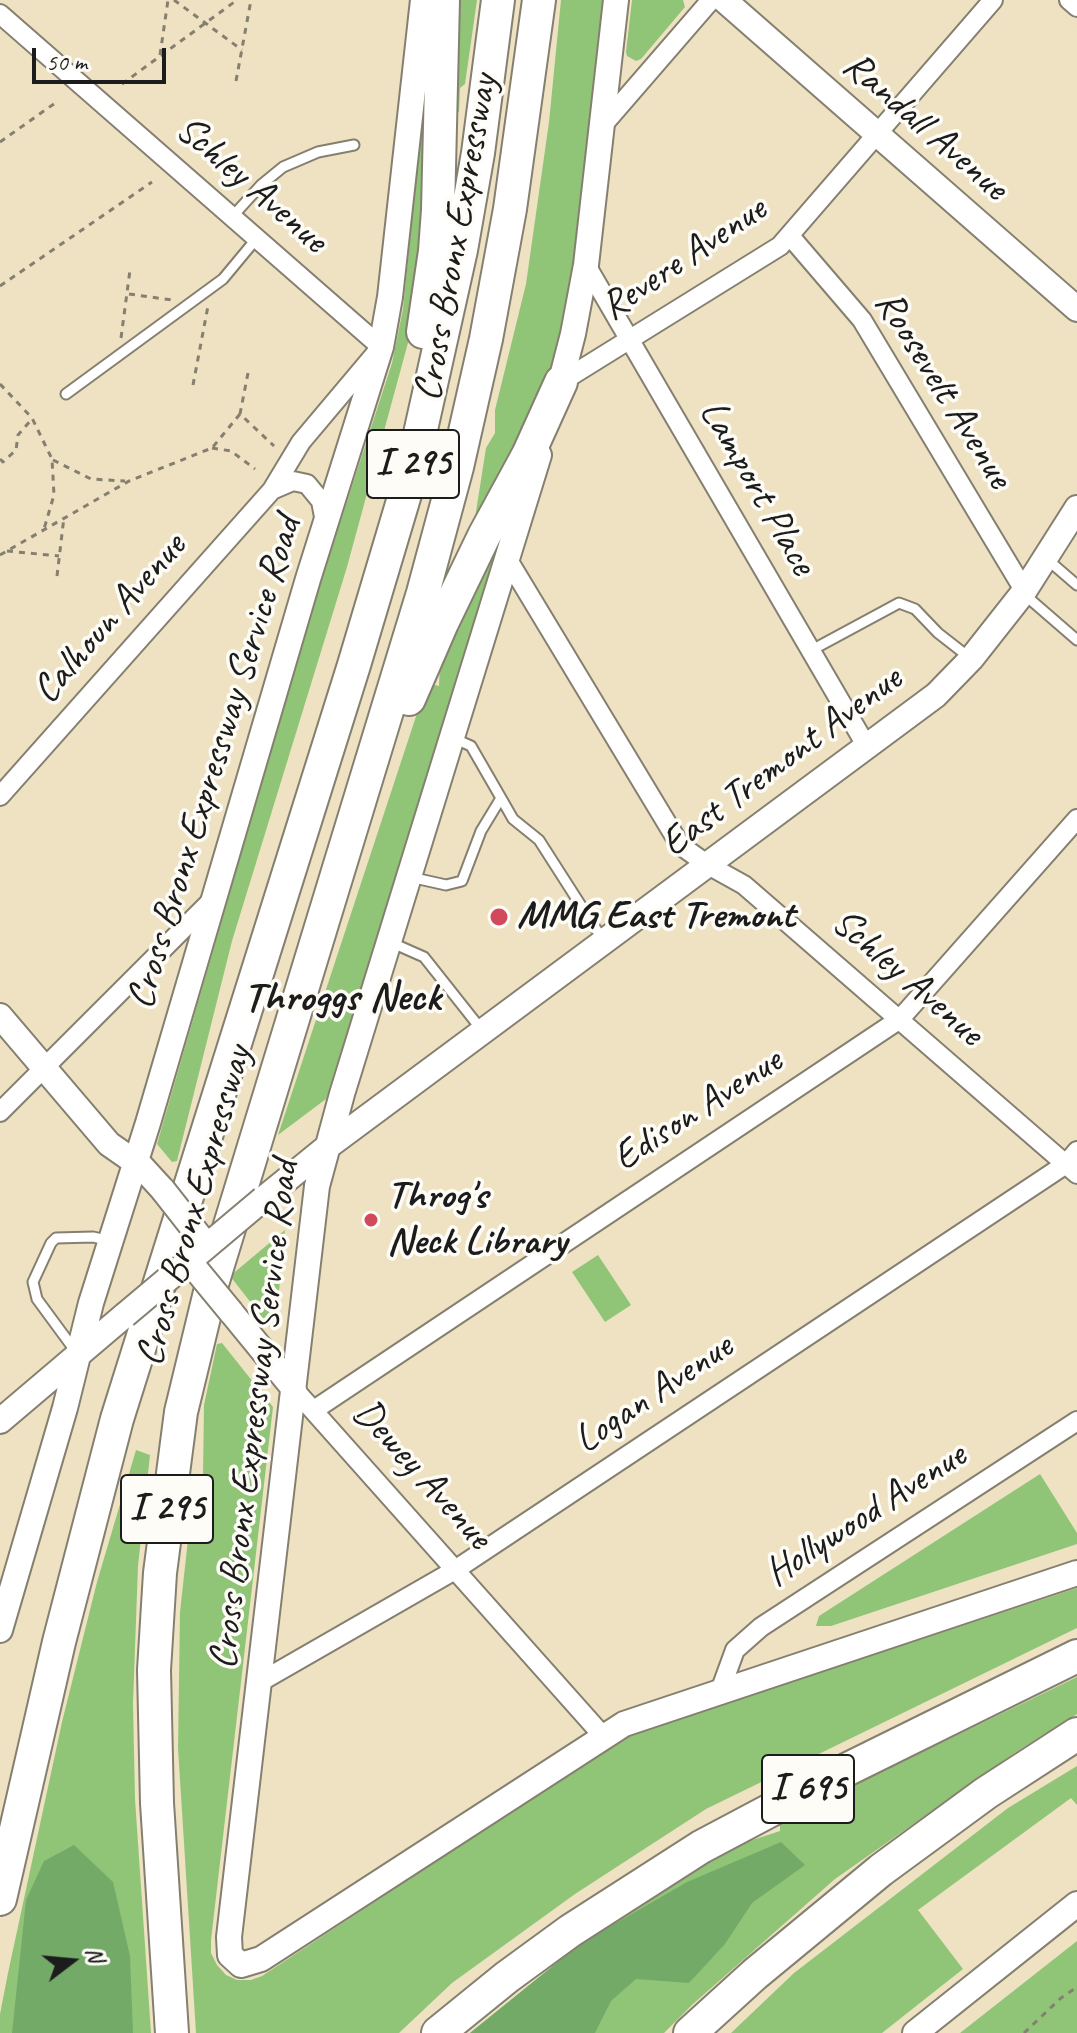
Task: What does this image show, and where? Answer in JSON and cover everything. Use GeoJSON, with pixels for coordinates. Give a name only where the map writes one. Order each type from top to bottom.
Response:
{"type":"FeatureCollection","features":[{"type":"Feature","properties":{"kind":"highway"},"geometry":{"type":"LineString","coordinates":[[354,665],[431,287],[438,210],[443,0]]}},
{"type":"Feature","properties":{"kind":"highway","name":"Cross Bronx Expressway"},"geometry":{"type":"LineString","coordinates":[[0,1899],[59,1642],[114,1430],[411,474],[473,185],[498,0]]}},
{"type":"Feature","properties":{"kind":"highway","name":"Cross Bronx Expressway"},"geometry":{"type":"LineString","coordinates":[[172,2033],[154,1736],[157,1605],[171,1476],[187,1379],[335,875],[423,593],[472,403],[510,209],[539,0]]}},
{"type":"Feature","properties":{"kind":"highway"},"geometry":{"type":"LineString","coordinates":[[335,875],[435,639],[484,536],[528,455],[561,382]]}},
{"type":"Feature","properties":{"kind":"highway","name":"I 695"},"geometry":{"type":"LineString","coordinates":[[438,2033],[560,1937],[701,1847],[818,1784],[1077,1656]]}},
{"type":"Feature","properties":{"kind":"highway","name":"I 695"},"geometry":{"type":"LineString","coordinates":[[690,2033],[772,1959],[881,1870],[986,1793],[1077,1734]]}},
{"type":"Feature","properties":{"kind":"main road","name":"Cross Bronx Expressway Service Road"},"geometry":{"type":"LineString","coordinates":[[0,1630],[91,1303],[381,347],[390,297],[423,0]]}},
{"type":"Feature","properties":{"kind":"main road","name":"Cross Bronx Expressway Service Road"},"geometry":{"type":"LineString","coordinates":[[603,1736],[261,1959],[246,1965],[237,1963],[230,1955],[229,1937],[312,1219],[327,1147],[508,560],[573,334],[586,265],[616,0]]}},
{"type":"Feature","properties":{"kind":"main road","name":"Randall Avenue"},"geometry":{"type":"LineString","coordinates":[[724,0],[1077,309]]}},
{"type":"Feature","properties":{"kind":"main road","name":"East Tremont Avenue"},"geometry":{"type":"LineString","coordinates":[[0,1421],[327,1147],[936,695],[971,659],[1023,591],[1077,508]]}},
{"type":"Feature","properties":{"kind":"main road","name":"Dewey Avenue"},"geometry":{"type":"LineString","coordinates":[[0,1016],[109,1144],[148,1172],[163,1190],[231,1312],[294,1389]]}},
{"type":"Feature","properties":{"kind":"main road"},"geometry":{"type":"LineString","coordinates":[[603,1736],[648,1715],[1077,1573]]}},
{"type":"Feature","properties":{"kind":"main road"},"geometry":{"type":"LineString","coordinates":[[915,2033],[1077,1904]]}},
{"type":"Feature","properties":{"kind":"street"},"geometry":{"type":"LineString","coordinates":[[602,126],[711,0]]}},
{"type":"Feature","properties":{"kind":"street","name":"Revere Avenue"},"geometry":{"type":"LineString","coordinates":[[561,382],[764,258],[790,236],[993,0]]}},
{"type":"Feature","properties":{"kind":"street"},"geometry":{"type":"LineString","coordinates":[[1069,0],[1077,7]]}},
{"type":"Feature","properties":{"kind":"street","name":"Schley Avenue"},"geometry":{"type":"LineString","coordinates":[[0,14],[381,347]]}},
{"type":"Feature","properties":{"kind":"street","name":"Roosevelt Avenue"},"geometry":{"type":"LineString","coordinates":[[790,236],[862,320],[1023,591]]}},
{"type":"Feature","properties":{"kind":"street","name":"Lamport Place"},"geometry":{"type":"LineString","coordinates":[[586,265],[867,747]]}},
{"type":"Feature","properties":{"kind":"street","name":"Calhoun Avenue"},"geometry":{"type":"LineString","coordinates":[[0,796],[272,490],[301,442],[381,347]]}},
{"type":"Feature","properties":{"kind":"street"},"geometry":{"type":"LineString","coordinates":[[272,490],[293,481],[307,484],[321,501],[325,525]]}},
{"type":"Feature","properties":{"kind":"street","name":"Schley Avenue"},"geometry":{"type":"LineString","coordinates":[[508,560],[680,845],[744,885],[1073,1163]]}},
{"type":"Feature","properties":{"kind":"street","name":"Edison Avenue"},"geometry":{"type":"LineString","coordinates":[[314,1410],[900,1019],[1077,819]]}},
{"type":"Feature","properties":{"kind":"street"},"geometry":{"type":"LineString","coordinates":[[0,1112],[214,898]]}},
{"type":"Feature","properties":{"kind":"street","name":"Logan Avenue"},"geometry":{"type":"LineString","coordinates":[[260,1682],[455,1570],[1073,1163]]}},
{"type":"Feature","properties":{"kind":"street","name":"Dewey Avenue"},"geometry":{"type":"LineString","coordinates":[[294,1389],[603,1736]]}},
{"type":"Feature","properties":{"kind":"street","name":"Hollywood Avenue"},"geometry":{"type":"LineString","coordinates":[[720,1691],[735,1650],[761,1627],[1077,1421]]}},
{"type":"Feature","properties":{"kind":"lane"},"geometry":{"type":"LineString","coordinates":[[232,217],[255,190],[283,167],[318,152],[354,145]]}},
{"type":"Feature","properties":{"kind":"lane"},"geometry":{"type":"LineString","coordinates":[[66,394],[223,279],[257,238]]}},
{"type":"Feature","properties":{"kind":"lane"},"geometry":{"type":"LineString","coordinates":[[1045,558],[1077,585]]}},
{"type":"Feature","properties":{"kind":"lane"},"geometry":{"type":"LineString","coordinates":[[1023,591],[1077,640]]}},
{"type":"Feature","properties":{"kind":"lane"},"geometry":{"type":"LineString","coordinates":[[810,651],[899,603],[915,609],[938,633],[971,659]]}},
{"type":"Feature","properties":{"kind":"lane"},"geometry":{"type":"LineString","coordinates":[[453,738],[471,746],[513,819],[539,840],[604,942]]}},
{"type":"Feature","properties":{"kind":"lane"},"geometry":{"type":"LineString","coordinates":[[410,877],[446,885],[462,881],[481,831],[501,798]]}},
{"type":"Feature","properties":{"kind":"lane"},"geometry":{"type":"LineString","coordinates":[[389,942],[424,957],[483,1032]]}},
{"type":"Feature","properties":{"kind":"lane"},"geometry":{"type":"LineString","coordinates":[[78,1355],[37,1299],[33,1282],[56,1238],[93,1237],[111,1241]]}},
{"type":"Feature","properties":{"kind":"path"},"geometry":{"type":"LineString","coordinates":[[159,57],[171,0],[242,50]]}},
{"type":"Feature","properties":{"kind":"path"},"geometry":{"type":"LineString","coordinates":[[122,84],[237,0]]}},
{"type":"Feature","properties":{"kind":"path"},"geometry":{"type":"LineString","coordinates":[[236,81],[251,0]]}},
{"type":"Feature","properties":{"kind":"path"},"geometry":{"type":"LineString","coordinates":[[0,142],[58,101]]}},
{"type":"Feature","properties":{"kind":"path"},"geometry":{"type":"LineString","coordinates":[[0,286],[152,182]]}},
{"type":"Feature","properties":{"kind":"path"},"geometry":{"type":"LineString","coordinates":[[127,350],[121,341],[130,270]]}},
{"type":"Feature","properties":{"kind":"path"},"geometry":{"type":"LineString","coordinates":[[193,385],[211,288]]}},
{"type":"Feature","properties":{"kind":"path"},"geometry":{"type":"LineString","coordinates":[[129,294],[177,300],[183,309]]}},
{"type":"Feature","properties":{"kind":"path"},"geometry":{"type":"LineString","coordinates":[[0,555],[129,481],[212,448],[240,414],[248,373]]}},
{"type":"Feature","properties":{"kind":"path"},"geometry":{"type":"LineString","coordinates":[[0,384],[32,418],[52,459],[54,495],[44,529]]}},
{"type":"Feature","properties":{"kind":"path"},"geometry":{"type":"LineString","coordinates":[[240,414],[274,446]]}},
{"type":"Feature","properties":{"kind":"path"},"geometry":{"type":"LineString","coordinates":[[0,459],[3,462],[16,450],[18,435],[32,418]]}},
{"type":"Feature","properties":{"kind":"path"},"geometry":{"type":"LineString","coordinates":[[212,448],[231,451],[255,469]]}},
{"type":"Feature","properties":{"kind":"path"},"geometry":{"type":"LineString","coordinates":[[52,459],[91,479],[129,481]]}},
{"type":"Feature","properties":{"kind":"path"},"geometry":{"type":"LineString","coordinates":[[57,576],[64,517]]}},
{"type":"Feature","properties":{"kind":"path"},"geometry":{"type":"LineString","coordinates":[[7,551],[60,556]]}},
{"type":"Feature","properties":{"kind":"path"},"geometry":{"type":"LineString","coordinates":[[1024,2033],[1077,1987]]}},
{"type":"Feature","properties":{"kind":"green space"},"geometry":{"type":"Polygon","coordinates":[[[451,0],[477,0],[465,84],[460,88],[459,112],[449,114],[451,0]]]}},
{"type":"Feature","properties":{"kind":"green space"},"geometry":{"type":"Polygon","coordinates":[[[561,0],[605,0],[575,252],[562,333],[536,413],[482,522],[475,518],[486,448],[495,433],[495,410],[526,284],[549,122],[561,0]]]}},
{"type":"Feature","properties":{"kind":"green space"},"geometry":{"type":"Polygon","coordinates":[[[632,0],[683,0],[685,7],[636,61],[626,52],[632,0]]]}},
{"type":"Feature","properties":{"kind":"green space"},"geometry":{"type":"Polygon","coordinates":[[[431,32],[421,295],[347,567],[232,941],[177,1161],[172,1162],[157,1144],[313,606],[392,363],[403,309],[431,32]]]}},
{"type":"Feature","properties":{"kind":"green space"},"geometry":{"type":"Polygon","coordinates":[[[515,495],[326,1099],[278,1135],[427,683],[439,686],[440,663],[515,495]]]}},
{"type":"Feature","properties":{"kind":"green space"},"geometry":{"type":"Polygon","coordinates":[[[285,1230],[276,1322],[270,1327],[230,1276],[285,1230]]]}},
{"type":"Feature","properties":{"kind":"green space"},"geometry":{"type":"Polygon","coordinates":[[[598,1255],[631,1305],[605,1322],[572,1272],[598,1255]]]}},
{"type":"Feature","properties":{"kind":"green space"},"geometry":{"type":"Polygon","coordinates":[[[222,1343],[273,1407],[211,1940],[211,1953],[217,1965],[226,1975],[237,1980],[262,1976],[634,1731],[1077,1588],[1077,1628],[706,1809],[575,1894],[452,1983],[399,2033],[196,2033],[178,1748],[180,1612],[195,1476],[203,1475],[204,1405],[217,1344],[222,1343]]]}},
{"type":"Feature","properties":{"kind":"green space"},"geometry":{"type":"Polygon","coordinates":[[[136,1450],[150,1455],[138,1566],[133,1703],[135,1799],[151,2033],[0,2033],[0,2014],[8,1973],[62,1722],[97,1582],[136,1450]]]}},
{"type":"Feature","properties":{"kind":"green space"},"geometry":{"type":"Polygon","coordinates":[[[1040,1474],[1077,1533],[1077,1544],[831,1626],[816,1626],[819,1616],[1040,1474]]]}},
{"type":"Feature","properties":{"kind":"green space"},"geometry":{"type":"Polygon","coordinates":[[[1077,1677],[1077,1714],[1016,1752],[835,1879],[664,2033],[470,2033],[580,1944],[728,1848],[780,1831],[780,1821],[1077,1677]]]}},
{"type":"Feature","properties":{"kind":"green space"},"geometry":{"type":"Polygon","coordinates":[[[1077,1766],[1077,1805],[1071,1798],[918,1910],[963,1969],[882,2033],[731,2033],[794,1973],[1008,1808],[1077,1766]]]}},
{"type":"Feature","properties":{"kind":"green space"},"geometry":{"type":"Polygon","coordinates":[[[781,1842],[805,1865],[752,1903],[725,1944],[689,1983],[636,1979],[611,2001],[595,2033],[470,2033],[580,1944],[687,1882],[781,1842]]]}},
{"type":"Feature","properties":{"kind":"green space"},"geometry":{"type":"Polygon","coordinates":[[[74,1845],[113,1882],[130,1956],[133,2033],[12,2033],[26,1900],[44,1861],[74,1845]]]}},
{"type":"Feature","properties":{"kind":"green space"},"geometry":{"type":"Polygon","coordinates":[[[1077,1941],[1077,2033],[960,2033],[1077,1941]]]}},
{"type":"Feature","properties":{"kind":"place","name":"MMG East Tremont"},"geometry":{"type":"Point","coordinates":[499,917]}},
{"type":"Feature","properties":{"kind":"place","name":"Throg's Neck Library"},"geometry":{"type":"Point","coordinates":[371,1220]}},
{"type":"Feature","properties":{"kind":"district","name":"Throggs Neck"},"geometry":{"type":"Point","coordinates":[342,999]}}]}
